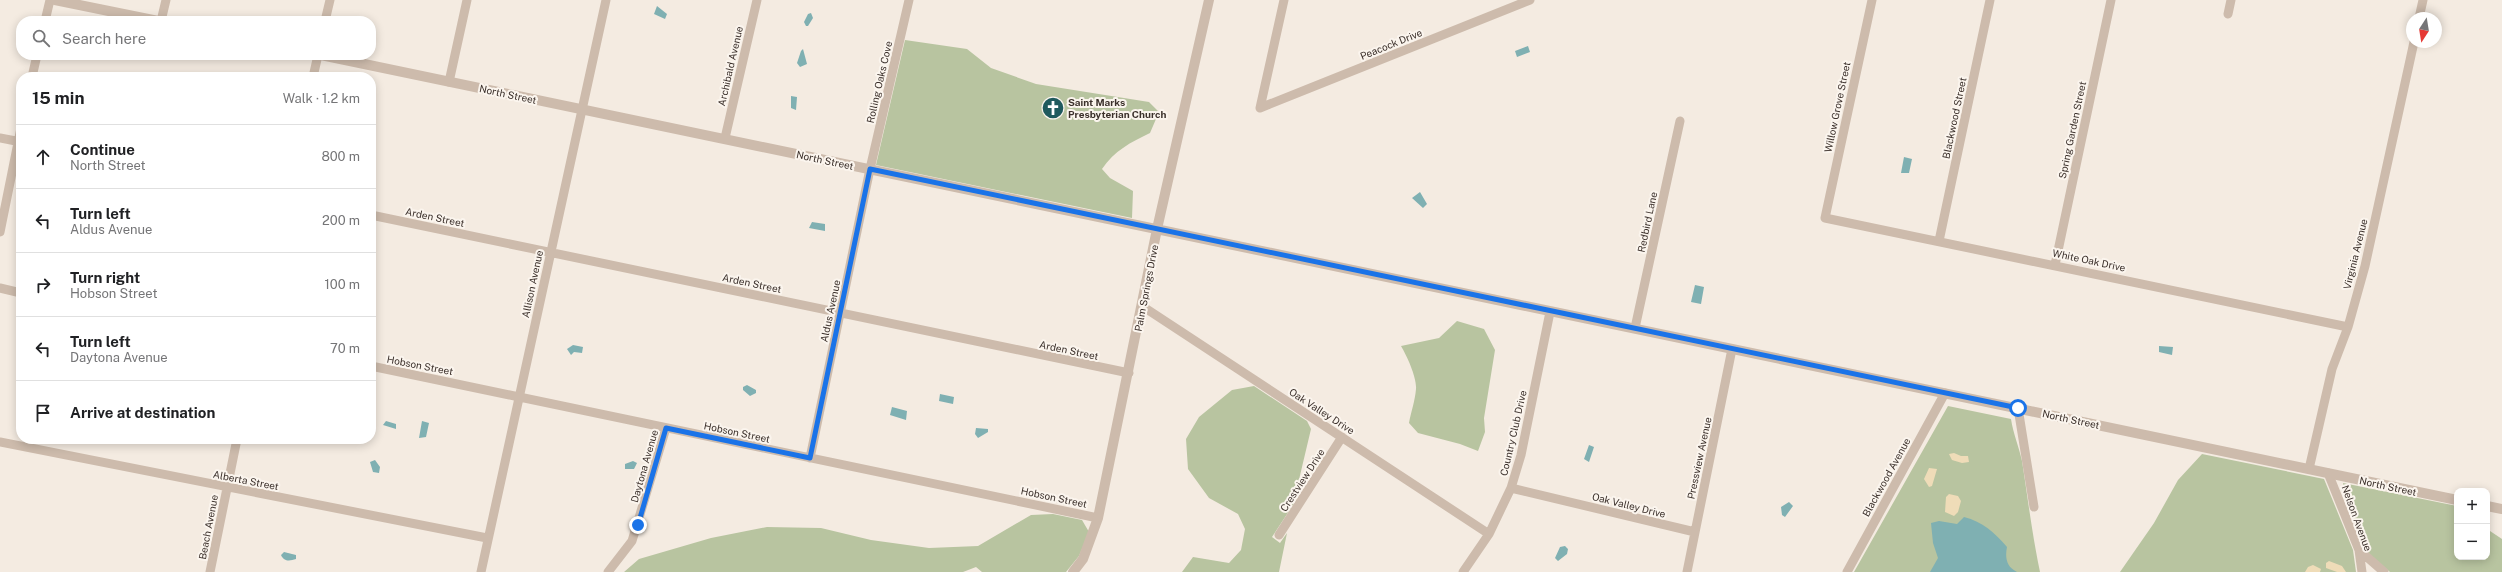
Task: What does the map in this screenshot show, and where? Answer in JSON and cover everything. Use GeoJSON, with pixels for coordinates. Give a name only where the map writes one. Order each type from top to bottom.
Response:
{"type":"FeatureCollection","features":[{"type":"Feature","properties":{"kind":"street"},"geometry":{"type":"LineString","coordinates":[[46,16],[50,0]]}},
{"type":"Feature","properties":{"kind":"street"},"geometry":{"type":"LineString","coordinates":[[55,0],[135,16]]}},
{"type":"Feature","properties":{"kind":"street"},"geometry":{"type":"LineString","coordinates":[[161,16],[166,0]]}},
{"type":"Feature","properties":{"kind":"street"},"geometry":{"type":"LineString","coordinates":[[326,16],[330,0]]}},
{"type":"Feature","properties":{"kind":"street"},"geometry":{"type":"LineString","coordinates":[[449,82],[467,0]]}},
{"type":"Feature","properties":{"kind":"street","name":"Allison Avenue"},"geometry":{"type":"LineString","coordinates":[[481,572],[487,538],[520,396],[581,109],[606,0]]}},
{"type":"Feature","properties":{"kind":"street","name":"Archibald Avenue"},"geometry":{"type":"LineString","coordinates":[[725,138],[757,0]]}},
{"type":"Feature","properties":{"kind":"street","name":"Rolling Oaks Cove"},"geometry":{"type":"LineString","coordinates":[[870,169],[909,0]]}},
{"type":"Feature","properties":{"kind":"street","name":"Palm Springs Drive"},"geometry":{"type":"LineString","coordinates":[[1073,572],[1086,553],[1098,518],[1157,229],[1209,0]]}},
{"type":"Feature","properties":{"kind":"street","name":"Peacock Drive"},"geometry":{"type":"LineString","coordinates":[[1284,0],[1260,108],[1530,0]]}},
{"type":"Feature","properties":{"kind":"street","name":"Willow Grove Street"},"geometry":{"type":"LineString","coordinates":[[1825,218],[1872,0]]}},
{"type":"Feature","properties":{"kind":"street","name":"Blackwood Street"},"geometry":{"type":"LineString","coordinates":[[1939,241],[1990,0]]}},
{"type":"Feature","properties":{"kind":"street","name":"Spring Garden Street"},"geometry":{"type":"LineString","coordinates":[[2055,264],[2111,0]]}},
{"type":"Feature","properties":{"kind":"street"},"geometry":{"type":"LineString","coordinates":[[2228,14],[2231,0]]}},
{"type":"Feature","properties":{"kind":"street"},"geometry":{"type":"LineString","coordinates":[[2420,12],[2423,0]]}},
{"type":"Feature","properties":{"kind":"street","name":"Virginia Avenue"},"geometry":{"type":"LineString","coordinates":[[2309,469],[2332,369],[2348,327],[2365,266],[2413,48]]}},
{"type":"Feature","properties":{"kind":"street"},"geometry":{"type":"LineString","coordinates":[[33,72],[36,60]]}},
{"type":"Feature","properties":{"kind":"street"},"geometry":{"type":"LineString","coordinates":[[314,72],[317,60]]}},
{"type":"Feature","properties":{"kind":"street","name":"North Street"},"geometry":{"type":"LineString","coordinates":[[346,60],[2454,499]]}},
{"type":"Feature","properties":{"kind":"street","name":"Redbird Lane"},"geometry":{"type":"LineString","coordinates":[[1635,328],[1680,121]]}},
{"type":"Feature","properties":{"kind":"street"},"geometry":{"type":"LineString","coordinates":[[0,138],[16,141]]}},
{"type":"Feature","properties":{"kind":"street"},"geometry":{"type":"LineString","coordinates":[[0,232],[16,156]]}},
{"type":"Feature","properties":{"kind":"street","name":"Aldus Avenue"},"geometry":{"type":"LineString","coordinates":[[810,458],[870,169]]}},
{"type":"Feature","properties":{"kind":"street","name":"Arden Street"},"geometry":{"type":"LineString","coordinates":[[376,216],[1128,373]]}},
{"type":"Feature","properties":{"kind":"street","name":"White Oak Drive"},"geometry":{"type":"LineString","coordinates":[[1825,218],[2055,264],[2348,327]]}},
{"type":"Feature","properties":{"kind":"street"},"geometry":{"type":"LineString","coordinates":[[0,288],[16,292]]}},
{"type":"Feature","properties":{"kind":"street","name":"Oak Valley Drive"},"geometry":{"type":"LineString","coordinates":[[1142,306],[1489,534]]}},
{"type":"Feature","properties":{"kind":"street","name":"Country Club Drive"},"geometry":{"type":"LineString","coordinates":[[1463,572],[1489,534],[1512,488],[1521,455],[1550,312]]}},
{"type":"Feature","properties":{"kind":"street","name":"Pressview Avenue"},"geometry":{"type":"LineString","coordinates":[[1687,572],[1732,349]]}},
{"type":"Feature","properties":{"kind":"street","name":"Hobson Street"},"geometry":{"type":"LineString","coordinates":[[376,367],[1098,518]]}},
{"type":"Feature","properties":{"kind":"street","name":"Blackwood Avenue"},"geometry":{"type":"LineString","coordinates":[[1846,572],[1945,393]]}},
{"type":"Feature","properties":{"kind":"street"},"geometry":{"type":"LineString","coordinates":[[2018,408],[2034,507]]}},
{"type":"Feature","properties":{"kind":"street","name":"Daytona Avenue"},"geometry":{"type":"LineString","coordinates":[[608,572],[634,536],[666,428]]}},
{"type":"Feature","properties":{"kind":"street","name":"Crestview Drive"},"geometry":{"type":"LineString","coordinates":[[1279,535],[1342,437]]}},
{"type":"Feature","properties":{"kind":"street","name":"Alberta Street"},"geometry":{"type":"LineString","coordinates":[[0,442],[227,488],[487,538]]}},
{"type":"Feature","properties":{"kind":"street","name":"Beach Avenue"},"geometry":{"type":"LineString","coordinates":[[210,572],[237,444]]}},
{"type":"Feature","properties":{"kind":"street","name":"Nelson Avenue"},"geometry":{"type":"LineString","coordinates":[[2328,473],[2359,550],[2362,572]]}},
{"type":"Feature","properties":{"kind":"street","name":"Oak Valley Drive"},"geometry":{"type":"LineString","coordinates":[[1512,488],[1695,532]]}},
{"type":"Feature","properties":{"kind":"street"},"geometry":{"type":"LineString","coordinates":[[2490,507],[2502,509]]}},
{"type":"Feature","properties":{"kind":"street"},"geometry":{"type":"LineString","coordinates":[[2359,550],[2384,572]]}},
{"type":"Feature","properties":{"kind":"green space"},"geometry":{"type":"Polygon","coordinates":[[[905,40],[967,49],[991,68],[1036,84],[1149,102],[1159,112],[1150,133],[1117,152],[1102,169],[1110,178],[1133,191],[1132,218],[876,165],[905,40]]]}},
{"type":"Feature","properties":{"kind":"green space"},"geometry":{"type":"Polygon","coordinates":[[[1457,321],[1484,329],[1495,350],[1484,418],[1485,432],[1478,451],[1460,444],[1418,433],[1409,423],[1415,398],[1416,384],[1411,367],[1401,346],[1439,338],[1457,321]]]}},
{"type":"Feature","properties":{"kind":"green space"},"geometry":{"type":"Polygon","coordinates":[[[1254,386],[1307,421],[1311,429],[1293,505],[1272,537],[1280,543],[1287,533],[1279,572],[1182,572],[1193,557],[1229,563],[1241,550],[1245,529],[1238,514],[1209,498],[1188,469],[1186,439],[1199,417],[1232,390],[1254,386]]]}},
{"type":"Feature","properties":{"kind":"green space"},"geometry":{"type":"Polygon","coordinates":[[[1948,406],[2011,419],[2022,461],[2040,572],[1854,572],[1948,406]]]}},
{"type":"Feature","properties":{"kind":"green space"},"geometry":{"type":"Polygon","coordinates":[[[2202,454],[2324,479],[2353,550],[2356,572],[2120,572],[2154,523],[2178,480],[2202,454]]]}},
{"type":"Feature","properties":{"kind":"green space"},"geometry":{"type":"Polygon","coordinates":[[[2343,483],[2454,505],[2454,560],[2490,560],[2490,531],[2502,539],[2502,572],[2390,572],[2367,553],[2346,501],[2343,483]]]}},
{"type":"Feature","properties":{"kind":"green space"},"geometry":{"type":"Polygon","coordinates":[[[1053,514],[1082,520],[1089,532],[1079,556],[1066,572],[982,572],[976,567],[963,572],[624,572],[639,559],[711,538],[767,527],[821,528],[871,540],[929,548],[978,546],[1031,515],[1053,514]]]}},
{"type":"Feature","properties":{"kind":"sand"},"geometry":{"type":"Polygon","coordinates":[[[1954,453],[1961,456],[1968,456],[1969,462],[1962,463],[1952,460],[1949,454],[1954,453]]]}},
{"type":"Feature","properties":{"kind":"sand"},"geometry":{"type":"Polygon","coordinates":[[[1929,468],[1937,469],[1932,486],[1929,487],[1924,479],[1929,468]]]}},
{"type":"Feature","properties":{"kind":"sand"},"geometry":{"type":"Polygon","coordinates":[[[1949,494],[1958,496],[1961,501],[1958,512],[1954,516],[1945,512],[1946,497],[1949,494]]]}},
{"type":"Feature","properties":{"kind":"sand"},"geometry":{"type":"Polygon","coordinates":[[[2329,561],[2342,566],[2346,572],[2337,572],[2326,568],[2326,563],[2329,561]]]}},
{"type":"Feature","properties":{"kind":"sand"},"geometry":{"type":"Polygon","coordinates":[[[2313,565],[2321,569],[2320,572],[2305,572],[2308,567],[2313,565]]]}},
{"type":"Feature","properties":{"kind":"water"},"geometry":{"type":"Polygon","coordinates":[[[657,6],[667,14],[665,19],[654,14],[657,6]]]}},
{"type":"Feature","properties":{"kind":"water"},"geometry":{"type":"Polygon","coordinates":[[[811,13],[813,18],[808,26],[806,26],[804,22],[808,14],[811,13]]]}},
{"type":"Feature","properties":{"kind":"water"},"geometry":{"type":"Polygon","coordinates":[[[1528,46],[1530,52],[1517,57],[1515,51],[1528,46]]]}},
{"type":"Feature","properties":{"kind":"water"},"geometry":{"type":"Polygon","coordinates":[[[803,49],[807,64],[800,67],[797,63],[803,49]]]}},
{"type":"Feature","properties":{"kind":"water"},"geometry":{"type":"Polygon","coordinates":[[[791,96],[797,97],[796,110],[791,108],[791,96]]]}},
{"type":"Feature","properties":{"kind":"water"},"geometry":{"type":"Polygon","coordinates":[[[1904,157],[1912,159],[1909,173],[1901,173],[1904,157]]]}},
{"type":"Feature","properties":{"kind":"water"},"geometry":{"type":"Polygon","coordinates":[[[1420,192],[1427,204],[1423,208],[1412,198],[1420,192]]]}},
{"type":"Feature","properties":{"kind":"water"},"geometry":{"type":"Polygon","coordinates":[[[812,222],[825,224],[825,231],[809,228],[812,222]]]}},
{"type":"Feature","properties":{"kind":"water"},"geometry":{"type":"Polygon","coordinates":[[[1695,285],[1704,287],[1701,304],[1691,302],[1695,285]]]}},
{"type":"Feature","properties":{"kind":"water"},"geometry":{"type":"Polygon","coordinates":[[[573,345],[583,347],[582,353],[574,352],[571,355],[567,349],[573,345]]]}},
{"type":"Feature","properties":{"kind":"water"},"geometry":{"type":"Polygon","coordinates":[[[2159,346],[2173,347],[2172,355],[2159,352],[2159,346]]]}},
{"type":"Feature","properties":{"kind":"water"},"geometry":{"type":"Polygon","coordinates":[[[747,385],[756,390],[756,393],[750,396],[743,390],[743,387],[747,385]]]}},
{"type":"Feature","properties":{"kind":"water"},"geometry":{"type":"Polygon","coordinates":[[[940,394],[954,397],[953,404],[939,401],[940,394]]]}},
{"type":"Feature","properties":{"kind":"water"},"geometry":{"type":"Polygon","coordinates":[[[892,407],[907,411],[906,420],[890,415],[892,407]]]}},
{"type":"Feature","properties":{"kind":"water"},"geometry":{"type":"Polygon","coordinates":[[[386,421],[396,424],[396,429],[383,425],[386,421]]]}},
{"type":"Feature","properties":{"kind":"water"},"geometry":{"type":"Polygon","coordinates":[[[422,421],[429,423],[426,437],[419,438],[422,421]]]}},
{"type":"Feature","properties":{"kind":"water"},"geometry":{"type":"Polygon","coordinates":[[[976,428],[988,429],[988,432],[978,438],[975,434],[976,428]]]}},
{"type":"Feature","properties":{"kind":"water"},"geometry":{"type":"Polygon","coordinates":[[[1589,445],[1594,447],[1589,462],[1584,459],[1589,445]]]}},
{"type":"Feature","properties":{"kind":"water"},"geometry":{"type":"Polygon","coordinates":[[[375,460],[380,467],[379,473],[373,472],[370,462],[375,460]]]}},
{"type":"Feature","properties":{"kind":"water"},"geometry":{"type":"Polygon","coordinates":[[[633,461],[637,463],[634,469],[625,469],[625,464],[633,461]]]}},
{"type":"Feature","properties":{"kind":"water"},"geometry":{"type":"Polygon","coordinates":[[[1789,502],[1793,506],[1785,517],[1782,515],[1781,507],[1789,502]]]}},
{"type":"Feature","properties":{"kind":"water"},"geometry":{"type":"Polygon","coordinates":[[[1964,517],[1988,528],[2007,547],[2006,558],[2008,565],[2017,572],[1930,572],[1938,558],[1933,543],[1931,523],[1939,521],[1957,524],[1964,517]]]}},
{"type":"Feature","properties":{"kind":"water"},"geometry":{"type":"Polygon","coordinates":[[[1565,546],[1568,549],[1567,554],[1558,561],[1555,558],[1560,547],[1565,546]]]}},
{"type":"Feature","properties":{"kind":"water"},"geometry":{"type":"Polygon","coordinates":[[[284,552],[296,555],[296,559],[285,560],[281,555],[284,552]]]}},
{"type":"Feature","properties":{"kind":"place","name":"Saint Marks Presbyterian Church"},"geometry":{"type":"Point","coordinates":[1053,108]}},
{"type":"Feature","properties":{"kind":"route"},"geometry":{"type":"LineString","coordinates":[[638,525],[666,428],[810,458],[870,169],[1550,312],[1635,328],[2018,408]]}}]}
